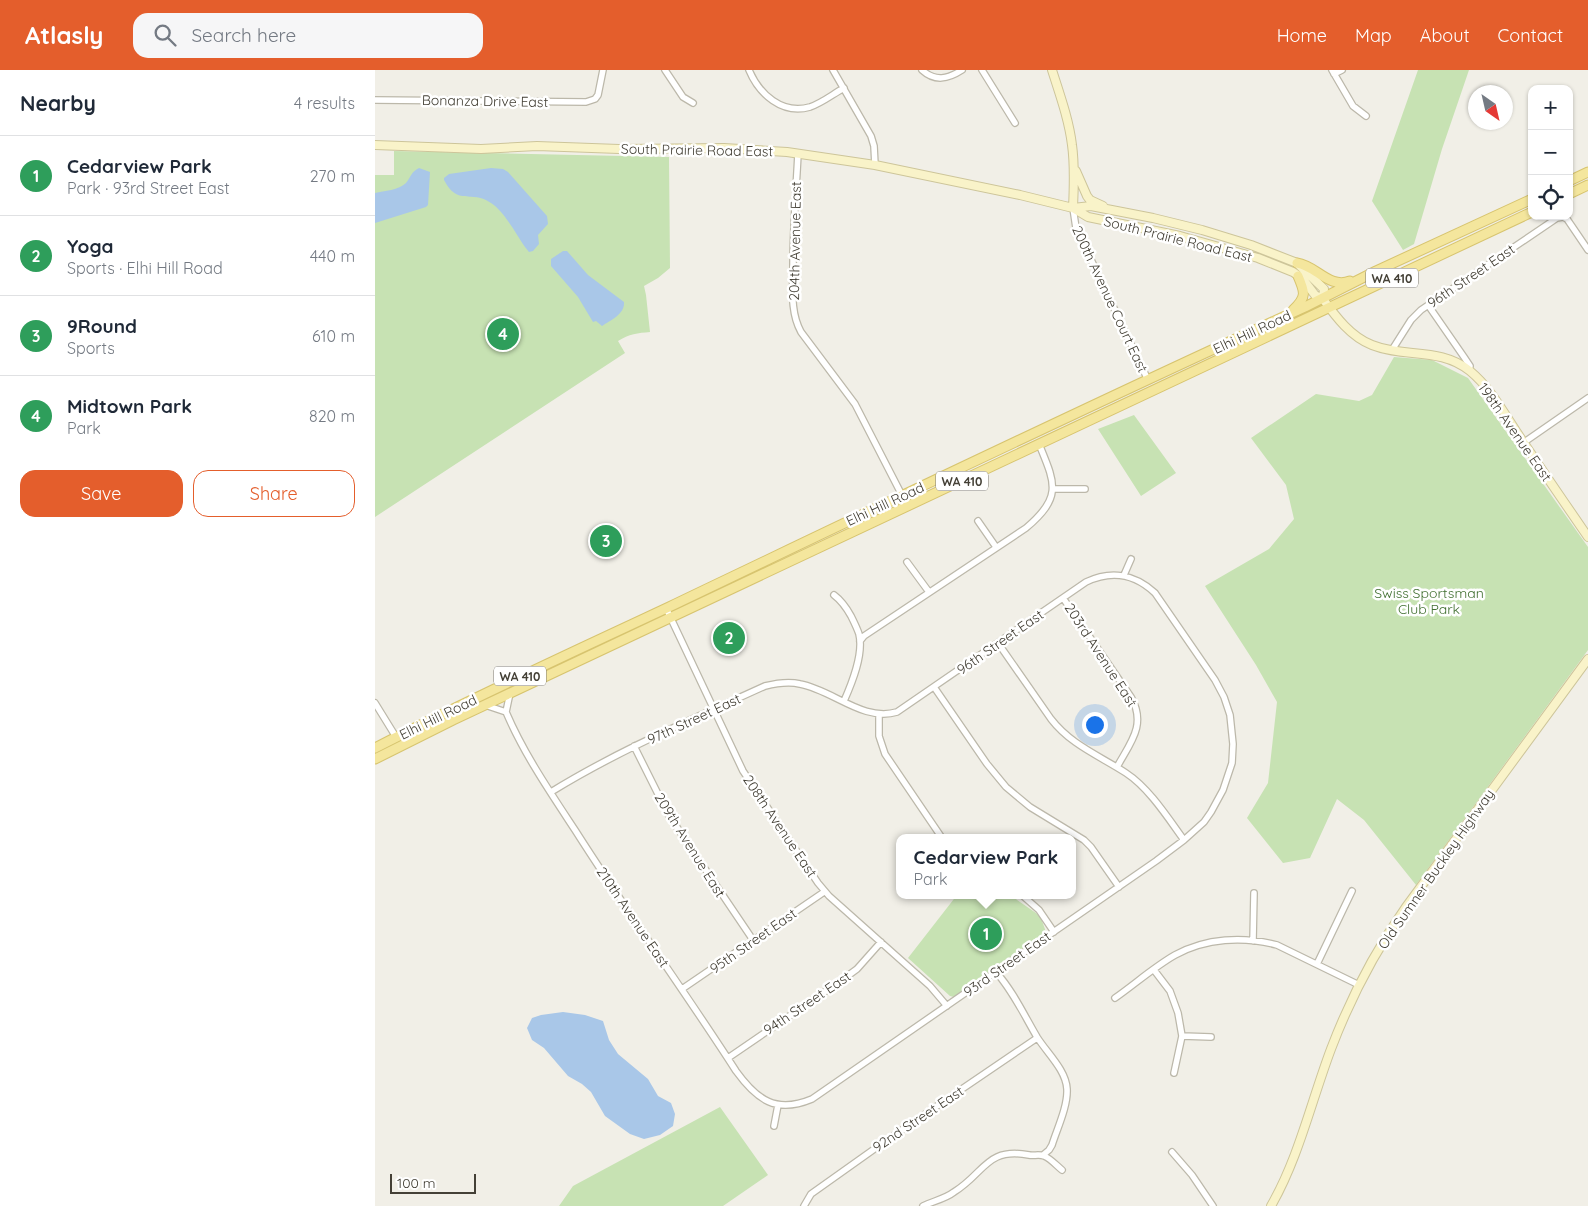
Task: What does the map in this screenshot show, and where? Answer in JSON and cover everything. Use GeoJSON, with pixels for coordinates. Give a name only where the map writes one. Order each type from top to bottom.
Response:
{"type":"FeatureCollection","features":[{"type":"Feature","properties":{"kind":"main road","name":"200th Avenue Court East"},"geometry":{"type":"LineString","coordinates":[[1052,70],[1069,126],[1072,143],[1073,208]]}},
{"type":"Feature","properties":{"kind":"main road","name":"South Prairie Road East"},"geometry":{"type":"LineString","coordinates":[[375,145],[481,148],[537,146],[619,149],[724,148],[798,154],[875,166],[1021,195],[1073,208],[1088,217],[1180,236],[1258,258],[1298,276],[1315,295],[1323,298],[1324,289],[1297,263],[1271,252],[1201,230],[1091,206],[1073,208]]}},
{"type":"Feature","properties":{"kind":"main road"},"geometry":{"type":"LineString","coordinates":[[1073,165],[1090,200],[1109,210]]}},
{"type":"Feature","properties":{"kind":"main road"},"geometry":{"type":"LineString","coordinates":[[1573,179],[1588,172]]}},
{"type":"Feature","properties":{"kind":"main road"},"geometry":{"type":"LineString","coordinates":[[1573,192],[1588,186]]}},
{"type":"Feature","properties":{"kind":"main road","name":"Elhi Hill Road"},"geometry":{"type":"LineString","coordinates":[[375,748],[532,670],[666,608],[776,554],[1528,201]]}},
{"type":"Feature","properties":{"kind":"main road","name":"Elhi Hill Road"},"geometry":{"type":"LineString","coordinates":[[375,759],[485,705],[1528,214]]}},
{"type":"Feature","properties":{"kind":"main road"},"geometry":{"type":"LineString","coordinates":[[1297,263],[1305,264],[1332,282],[1339,284],[1376,272]]}},
{"type":"Feature","properties":{"kind":"main road"},"geometry":{"type":"LineString","coordinates":[[1265,326],[1300,304],[1305,295],[1298,276]]}},
{"type":"Feature","properties":{"kind":"main road","name":"198th Avenue East"},"geometry":{"type":"LineString","coordinates":[[1323,298],[1343,324],[1359,338],[1372,345],[1392,350],[1432,354],[1469,370],[1487,389],[1588,537]]}},
{"type":"Feature","properties":{"kind":"main road","name":"Old Sumner Buckley Highway"},"geometry":{"type":"LineString","coordinates":[[1271,1206],[1294,1156],[1331,1048],[1359,985],[1383,941],[1588,659]]}},
{"type":"Feature","properties":{"kind":"street","name":"Bonanza Drive East"},"geometry":{"type":"LineString","coordinates":[[375,100],[586,102],[595,99],[598,95],[603,70]]}},
{"type":"Feature","properties":{"kind":"street"},"geometry":{"type":"LineString","coordinates":[[665,70],[683,97],[693,103]]}},
{"type":"Feature","properties":{"kind":"street"},"geometry":{"type":"LineString","coordinates":[[749,70],[764,95],[773,102],[788,108],[809,107],[844,88]]}},
{"type":"Feature","properties":{"kind":"street"},"geometry":{"type":"LineString","coordinates":[[833,70],[871,136],[874,146],[875,166]]}},
{"type":"Feature","properties":{"kind":"street"},"geometry":{"type":"LineString","coordinates":[[922,70],[936,78],[947,78],[962,70]]}},
{"type":"Feature","properties":{"kind":"street"},"geometry":{"type":"LineString","coordinates":[[982,70],[1015,123]]}},
{"type":"Feature","properties":{"kind":"street"},"geometry":{"type":"LineString","coordinates":[[1342,70],[1333,72],[1353,106],[1366,116]]}},
{"type":"Feature","properties":{"kind":"street","name":"204th Avenue East"},"geometry":{"type":"LineString","coordinates":[[798,154],[793,238],[793,300],[795,319],[801,332],[855,404],[907,507]]}},
{"type":"Feature","properties":{"kind":"street","name":"200th Avenue Court East"},"geometry":{"type":"LineString","coordinates":[[1073,208],[1076,228],[1148,380]]}},
{"type":"Feature","properties":{"kind":"street","name":"96th Street East"},"geometry":{"type":"LineString","coordinates":[[1392,350],[1411,320],[1421,310],[1554,220]]}},
{"type":"Feature","properties":{"kind":"street"},"geometry":{"type":"LineString","coordinates":[[1568,220],[1588,250]]}},
{"type":"Feature","properties":{"kind":"street"},"geometry":{"type":"LineString","coordinates":[[1428,305],[1470,366],[1469,370]]}},
{"type":"Feature","properties":{"kind":"street"},"geometry":{"type":"LineString","coordinates":[[1523,443],[1588,398]]}},
{"type":"Feature","properties":{"kind":"street"},"geometry":{"type":"LineString","coordinates":[[860,642],[865,636],[1037,519],[1052,496],[1053,489],[1049,471],[1039,444]]}},
{"type":"Feature","properties":{"kind":"street"},"geometry":{"type":"LineString","coordinates":[[1053,489],[1085,489]]}},
{"type":"Feature","properties":{"kind":"street"},"geometry":{"type":"LineString","coordinates":[[977,522],[995,547]]}},
{"type":"Feature","properties":{"kind":"street"},"geometry":{"type":"LineString","coordinates":[[1124,575],[1131,559]]}},
{"type":"Feature","properties":{"kind":"street"},"geometry":{"type":"LineString","coordinates":[[907,562],[929,592]]}},
{"type":"Feature","properties":{"kind":"street","name":"96th Street East"},"geometry":{"type":"LineString","coordinates":[[879,715],[894,713],[903,709],[1094,578],[1111,574],[1124,575]]}},
{"type":"Feature","properties":{"kind":"street","name":"93rd Street East"},"geometry":{"type":"LineString","coordinates":[[778,1105],[804,1102],[812,1099],[1119,887],[1184,840],[1204,822],[1211,812],[1228,777],[1233,753],[1233,734],[1220,688],[1155,593],[1145,584],[1124,575]]}},
{"type":"Feature","properties":{"kind":"street"},"geometry":{"type":"LineString","coordinates":[[834,595],[841,600],[851,617],[859,634],[860,642],[856,671],[845,701]]}},
{"type":"Feature","properties":{"kind":"street","name":"203rd Avenue East"},"geometry":{"type":"LineString","coordinates":[[1063,598],[1131,697],[1137,709],[1138,722],[1135,735],[1117,767]]}},
{"type":"Feature","properties":{"kind":"street","name":"208th Avenue East"},"geometry":{"type":"LineString","coordinates":[[666,608],[743,772],[824,892],[930,986],[947,1006]]}},
{"type":"Feature","properties":{"kind":"street"},"geometry":{"type":"LineString","coordinates":[[999,643],[1061,731],[1079,746],[1133,778],[1165,814],[1184,840]]}},
{"type":"Feature","properties":{"kind":"street","name":"97th Street East"},"geometry":{"type":"LineString","coordinates":[[551,792],[590,768],[634,746],[765,686],[786,682],[807,685],[867,712],[879,715]]}},
{"type":"Feature","properties":{"kind":"street"},"geometry":{"type":"LineString","coordinates":[[934,688],[999,780],[1030,807],[1074,834]]}},
{"type":"Feature","properties":{"kind":"street"},"geometry":{"type":"LineString","coordinates":[[485,705],[507,712],[510,694]]}},
{"type":"Feature","properties":{"kind":"street"},"geometry":{"type":"LineString","coordinates":[[375,703],[396,737]]}},
{"type":"Feature","properties":{"kind":"street","name":"210th Avenue East"},"geometry":{"type":"LineString","coordinates":[[507,712],[523,748],[606,879],[747,1087],[759,1096],[778,1105]]}},
{"type":"Feature","properties":{"kind":"street"},"geometry":{"type":"LineString","coordinates":[[879,715],[879,736],[885,754],[939,834]]}},
{"type":"Feature","properties":{"kind":"street","name":"209th Avenue East"},"geometry":{"type":"LineString","coordinates":[[634,746],[668,814],[753,940]]}},
{"type":"Feature","properties":{"kind":"street"},"geometry":{"type":"LineString","coordinates":[[1076,835],[1091,847],[1119,887]]}},
{"type":"Feature","properties":{"kind":"street"},"geometry":{"type":"LineString","coordinates":[[1317,964],[1353,891]]}},
{"type":"Feature","properties":{"kind":"street","name":"95th Street East"},"geometry":{"type":"LineString","coordinates":[[682,990],[824,892]]}},
{"type":"Feature","properties":{"kind":"street"},"geometry":{"type":"LineString","coordinates":[[1253,940],[1254,893]]}},
{"type":"Feature","properties":{"kind":"street"},"geometry":{"type":"LineString","coordinates":[[1027,899],[1039,910],[1054,932]]}},
{"type":"Feature","properties":{"kind":"street"},"geometry":{"type":"LineString","coordinates":[[1115,998],[1176,955],[1202,945],[1231,940],[1253,940],[1277,945],[1359,985]]}},
{"type":"Feature","properties":{"kind":"street","name":"94th Street East"},"geometry":{"type":"LineString","coordinates":[[728,1058],[857,969],[881,942]]}},
{"type":"Feature","properties":{"kind":"street"},"geometry":{"type":"LineString","coordinates":[[1154,970],[1170,991],[1178,1013],[1182,1036],[1173,1073]]}},
{"type":"Feature","properties":{"kind":"street"},"geometry":{"type":"LineString","coordinates":[[923,1206],[954,1193],[998,1156],[1011,1152],[1032,1156],[1043,1155],[1052,1145],[1065,1105],[1067,1089],[1061,1072],[1037,1038],[1013,996],[996,972]]}},
{"type":"Feature","properties":{"kind":"street"},"geometry":{"type":"LineString","coordinates":[[1182,1036],[1211,1037]]}},
{"type":"Feature","properties":{"kind":"street","name":"92nd Street East"},"geometry":{"type":"LineString","coordinates":[[805,1206],[811,1194],[1037,1038]]}},
{"type":"Feature","properties":{"kind":"street"},"geometry":{"type":"LineString","coordinates":[[774,1126],[778,1105]]}},
{"type":"Feature","properties":{"kind":"street"},"geometry":{"type":"LineString","coordinates":[[1172,1152],[1192,1175],[1213,1206]]}},
{"type":"Feature","properties":{"kind":"street"},"geometry":{"type":"LineString","coordinates":[[1043,1155],[1062,1170]]}},
{"type":"Feature","properties":{"kind":"green space"},"geometry":{"type":"Polygon","coordinates":[[[1418,70],[1469,70],[1442,149],[1414,244],[1403,250],[1372,201],[1418,70]]]}},
{"type":"Feature","properties":{"kind":"green space"},"geometry":{"type":"Polygon","coordinates":[[[394,151],[669,157],[670,268],[644,286],[650,332],[634,334],[618,341],[625,353],[375,517],[375,175],[394,175],[394,151]]]}},
{"type":"Feature","properties":{"kind":"green space","name":"Swiss Sportsman Club Park"},"geometry":{"type":"Polygon","coordinates":[[[1394,357],[1432,360],[1468,378],[1588,547],[1588,650],[1416,885],[1364,820],[1337,799],[1310,858],[1283,863],[1247,818],[1268,783],[1277,702],[1256,665],[1205,586],[1269,549],[1294,519],[1286,485],[1251,438],[1316,394],[1359,401],[1372,395],[1394,357]]]}},
{"type":"Feature","properties":{"kind":"green space"},"geometry":{"type":"Polygon","coordinates":[[[1134,415],[1176,473],[1141,496],[1098,429],[1134,415]]]}},
{"type":"Feature","properties":{"kind":"green space"},"geometry":{"type":"Polygon","coordinates":[[[954,899],[1016,899],[1041,918],[1046,932],[954,997],[950,996],[908,958],[954,899]]]}},
{"type":"Feature","properties":{"kind":"green space"},"geometry":{"type":"Polygon","coordinates":[[[720,1107],[768,1175],[723,1206],[559,1206],[573,1186],[720,1107]]]}},
{"type":"Feature","properties":{"kind":"water"},"geometry":{"type":"Polygon","coordinates":[[[419,168],[430,172],[428,205],[375,223],[375,193],[391,190],[403,185],[412,173],[419,168]]]}},
{"type":"Feature","properties":{"kind":"water"},"geometry":{"type":"Polygon","coordinates":[[[491,168],[503,169],[508,172],[547,216],[548,224],[538,235],[539,244],[533,251],[529,252],[505,217],[491,203],[477,197],[454,193],[444,180],[449,174],[491,168]]]}},
{"type":"Feature","properties":{"kind":"water"},"geometry":{"type":"Polygon","coordinates":[[[563,251],[567,251],[588,275],[624,302],[620,313],[602,326],[596,321],[593,322],[578,297],[551,266],[551,259],[563,251]]]}},
{"type":"Feature","properties":{"kind":"water"},"geometry":{"type":"Polygon","coordinates":[[[563,1012],[585,1015],[603,1021],[609,1040],[618,1054],[648,1079],[658,1096],[671,1103],[675,1114],[673,1126],[660,1135],[644,1139],[630,1134],[605,1116],[591,1092],[568,1076],[544,1048],[532,1040],[527,1028],[532,1018],[563,1012]]]}},
{"type":"Feature","properties":{"kind":"place","name":"Midtown Park"},"geometry":{"type":"Point","coordinates":[503,334]}},
{"type":"Feature","properties":{"kind":"place","name":"9Round"},"geometry":{"type":"Point","coordinates":[606,541]}},
{"type":"Feature","properties":{"kind":"place","name":"Yoga"},"geometry":{"type":"Point","coordinates":[729,638]}},
{"type":"Feature","properties":{"kind":"place","name":"Cedarview Park"},"geometry":{"type":"Point","coordinates":[986,934]}}]}
